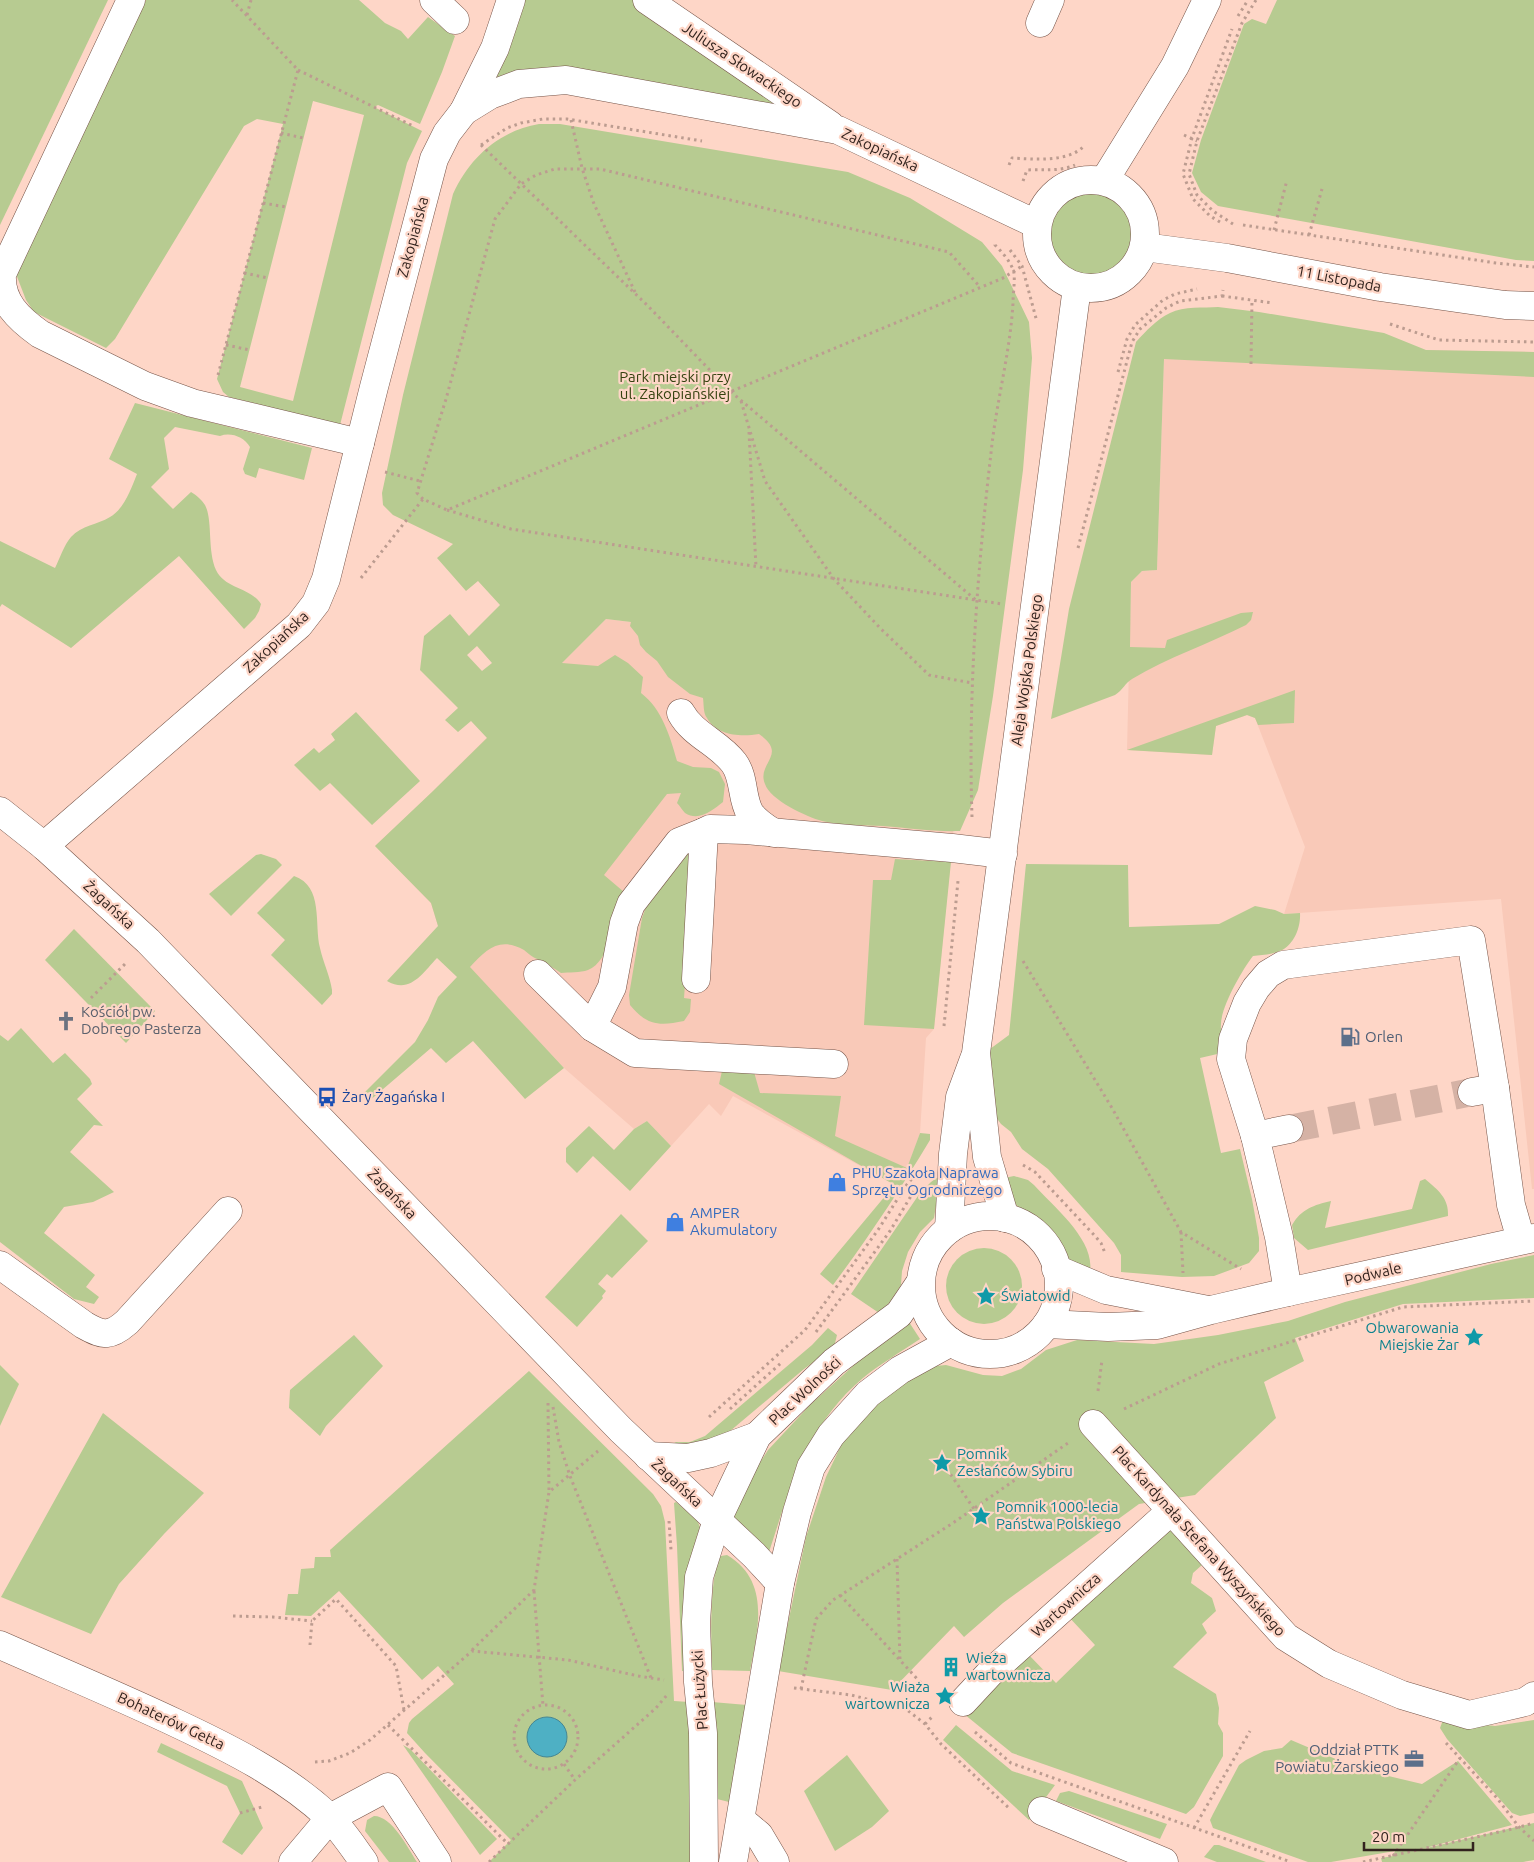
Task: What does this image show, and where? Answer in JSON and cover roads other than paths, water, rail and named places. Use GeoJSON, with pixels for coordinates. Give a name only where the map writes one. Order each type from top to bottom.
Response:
{"type":"FeatureCollection","features":[{"type":"Feature","properties":{"kind":"street"},"geometry":{"type":"LineString","coordinates":[[131,0],[2,274],[1,290],[7,303],[15,314],[40,334],[145,386],[192,403],[360,443]]}},
{"type":"Feature","properties":{"kind":"street"},"geometry":{"type":"LineString","coordinates":[[434,0],[455,20]]}},
{"type":"Feature","properties":{"kind":"street"},"geometry":{"type":"LineString","coordinates":[[464,111],[495,48],[512,0]]}},
{"type":"Feature","properties":{"kind":"street","name":"Juliusza Słowackiego"},"geometry":{"type":"LineString","coordinates":[[647,0],[838,130]]}},
{"type":"Feature","properties":{"kind":"street"},"geometry":{"type":"LineString","coordinates":[[1104,181],[1175,66],[1207,0]]}},
{"type":"Feature","properties":{"kind":"street","name":"Zakopiańska"},"geometry":{"type":"LineString","coordinates":[[44,846],[298,625],[316,604],[326,579],[434,159],[447,133],[464,111],[490,95],[519,84],[566,80],[838,130],[1036,224]]}},
{"type":"Feature","properties":{"kind":"street"},"geometry":{"type":"LineString","coordinates":[[1086,179],[1104,181],[1120,187],[1132,199],[1142,214],[1145,230],[1144,248],[1137,263],[1126,276],[1111,285],[1095,288],[1077,287],[1062,280],[1045,263],[1036,240],[1036,224],[1042,208],[1054,193],[1068,183],[1086,179]]}},
{"type":"Feature","properties":{"kind":"street","name":"11 Listopada"},"geometry":{"type":"LineString","coordinates":[[1144,248],[1224,258],[1380,288],[1505,305],[1534,306]]}},
{"type":"Feature","properties":{"kind":"street","name":"Aleja Wojska Polskiego"},"geometry":{"type":"LineString","coordinates":[[949,1229],[953,1154],[960,1097],[976,1053],[1077,287]]}},
{"type":"Feature","properties":{"kind":"street"},"geometry":{"type":"LineString","coordinates":[[681,713],[692,728],[726,754],[735,764],[740,773],[746,804],[751,814],[759,823],[774,833]]}},
{"type":"Feature","properties":{"kind":"street","name":"Żagańska"},"geometry":{"type":"LineString","coordinates":[[0,811],[44,846],[148,941],[580,1388],[648,1456],[754,1554],[780,1583]]}},
{"type":"Feature","properties":{"kind":"street"},"geometry":{"type":"LineString","coordinates":[[592,1027],[612,987],[624,923],[631,904],[679,842],[710,829],[973,850],[1002,854]]}},
{"type":"Feature","properties":{"kind":"street"},"geometry":{"type":"LineString","coordinates":[[696,979],[704,832]]}},
{"type":"Feature","properties":{"kind":"street"},"geometry":{"type":"LineString","coordinates":[[1288,1292],[1279,1237],[1254,1136],[1231,1059],[1233,1039],[1246,1003],[1268,974],[1283,965],[1471,940],[1484,1090],[1511,1205],[1528,1239]]}},
{"type":"Feature","properties":{"kind":"street"},"geometry":{"type":"LineString","coordinates":[[538,974],[592,1027],[635,1053],[834,1064]]}},
{"type":"Feature","properties":{"kind":"street","name":"Aleja Wojska Polskiego"},"geometry":{"type":"LineString","coordinates":[[976,1053],[987,1157],[1006,1218]]}},
{"type":"Feature","properties":{"kind":"street"},"geometry":{"type":"LineString","coordinates":[[1254,1136],[1289,1129]]}},
{"type":"Feature","properties":{"kind":"street"},"geometry":{"type":"LineString","coordinates":[[0,1265],[84,1325],[96,1332],[107,1334],[127,1322],[228,1211]]}},
{"type":"Feature","properties":{"kind":"street"},"geometry":{"type":"LineString","coordinates":[[986,1216],[1006,1218],[1033,1232],[1044,1242],[1052,1255],[1056,1269],[1059,1283],[1057,1298],[1046,1324],[1032,1340],[1013,1350],[992,1354],[971,1351],[951,1342],[934,1327],[924,1306],[920,1283],[924,1262],[934,1244],[949,1229],[966,1220],[986,1216]]}},
{"type":"Feature","properties":{"kind":"street","name":"Podwale"},"geometry":{"type":"LineString","coordinates":[[1046,1324],[1108,1327],[1157,1325],[1288,1292],[1528,1239]]}},
{"type":"Feature","properties":{"kind":"street","name":"Podwale"},"geometry":{"type":"LineString","coordinates":[[1056,1269],[1106,1290],[1212,1310]]}},
{"type":"Feature","properties":{"kind":"street","name":"Plac Wolności"},"geometry":{"type":"LineString","coordinates":[[717,1520],[757,1436],[834,1362],[899,1314],[920,1283]]}},
{"type":"Feature","properties":{"kind":"street"},"geometry":{"type":"LineString","coordinates":[[733,1862],[780,1583],[810,1467],[831,1435],[868,1394],[900,1370],[951,1342]]}},
{"type":"Feature","properties":{"kind":"street","name":"Plac Kardynała Stefana Wyszyńskiego"},"geometry":{"type":"LineString","coordinates":[[1093,1424],[1286,1637],[1329,1664],[1402,1695],[1469,1715],[1525,1702],[1534,1696]]}},
{"type":"Feature","properties":{"kind":"street"},"geometry":{"type":"LineString","coordinates":[[648,1456],[688,1458],[711,1453],[757,1436]]}},
{"type":"Feature","properties":{"kind":"street","name":"Wartownicza"},"geometry":{"type":"LineString","coordinates":[[950,1701],[990,1673],[1171,1511]]}},
{"type":"Feature","properties":{"kind":"street","name":"Plac Łużycki"},"geometry":{"type":"LineString","coordinates":[[704,1862],[703,1733],[698,1682],[696,1622],[699,1577],[717,1520]]}},
{"type":"Feature","properties":{"kind":"street","name":"Bohaterów Getta"},"geometry":{"type":"LineString","coordinates":[[0,1646],[221,1744],[291,1786],[330,1818],[364,1862]]}},
{"type":"Feature","properties":{"kind":"street"},"geometry":{"type":"LineString","coordinates":[[293,1862],[330,1818],[388,1787],[437,1862]]}},
{"type":"Feature","properties":{"kind":"street"},"geometry":{"type":"LineString","coordinates":[[1042,1811],[1164,1862]]}},
{"type":"Feature","properties":{"kind":"street"},"geometry":{"type":"LineString","coordinates":[[740,1820],[758,1835],[775,1862]]}},
{"type":"Feature","properties":{"kind":"water"},"geometry":{"type":"Polygon","coordinates":[[[547,1717],[561,1723],[567,1737],[561,1751],[547,1757],[533,1751],[527,1737],[533,1723],[547,1717]]]}},
{"type":"Feature","properties":{"kind":"tunnel"},"geometry":{"type":"LineString","coordinates":[[1289,1129],[1472,1092]]}},
{"type":"Feature","properties":{"kind":"place","name":"Kościół pw. Dobrego Pasterza"},"geometry":{"type":"Point","coordinates":[66,1021]}},
{"type":"Feature","properties":{"kind":"place","name":"Orlen"},"geometry":{"type":"Point","coordinates":[1350,1037]}},
{"type":"Feature","properties":{"kind":"place","name":"Żary Żagańska I"},"geometry":{"type":"Point","coordinates":[327,1097]}},
{"type":"Feature","properties":{"kind":"place","name":"PHU Szakoła Naprawa Sprzętu Ogrodniczego"},"geometry":{"type":"Point","coordinates":[837,1182]}},
{"type":"Feature","properties":{"kind":"place","name":"AMPER Akumulatory"},"geometry":{"type":"Point","coordinates":[675,1222]}},
{"type":"Feature","properties":{"kind":"place","name":"Światowid"},"geometry":{"type":"Point","coordinates":[986,1296]}},
{"type":"Feature","properties":{"kind":"place","name":"Obwarowania Miejskie Żar"},"geometry":{"type":"Point","coordinates":[1474,1337]}},
{"type":"Feature","properties":{"kind":"place","name":"Pomnik Zesłańców Sybiru"},"geometry":{"type":"Point","coordinates":[942,1463]}},
{"type":"Feature","properties":{"kind":"place","name":"Pomnik 1000-lecia Państwa Polskiego"},"geometry":{"type":"Point","coordinates":[981,1516]}},
{"type":"Feature","properties":{"kind":"place","name":"Wieża wartownicza"},"geometry":{"type":"Point","coordinates":[951,1667]}},
{"type":"Feature","properties":{"kind":"place","name":"Wiaża wartownicza"},"geometry":{"type":"Point","coordinates":[945,1696]}},
{"type":"Feature","properties":{"kind":"place","name":"Oddział PTTK Powiatu Żarskiego"},"geometry":{"type":"Point","coordinates":[1414,1759]}},
{"type":"Feature","properties":{"kind":"park label","name":"Park miejski przy ul. Zakopiańskiej"},"geometry":{"type":"Point","coordinates":[675,386]}}]}
